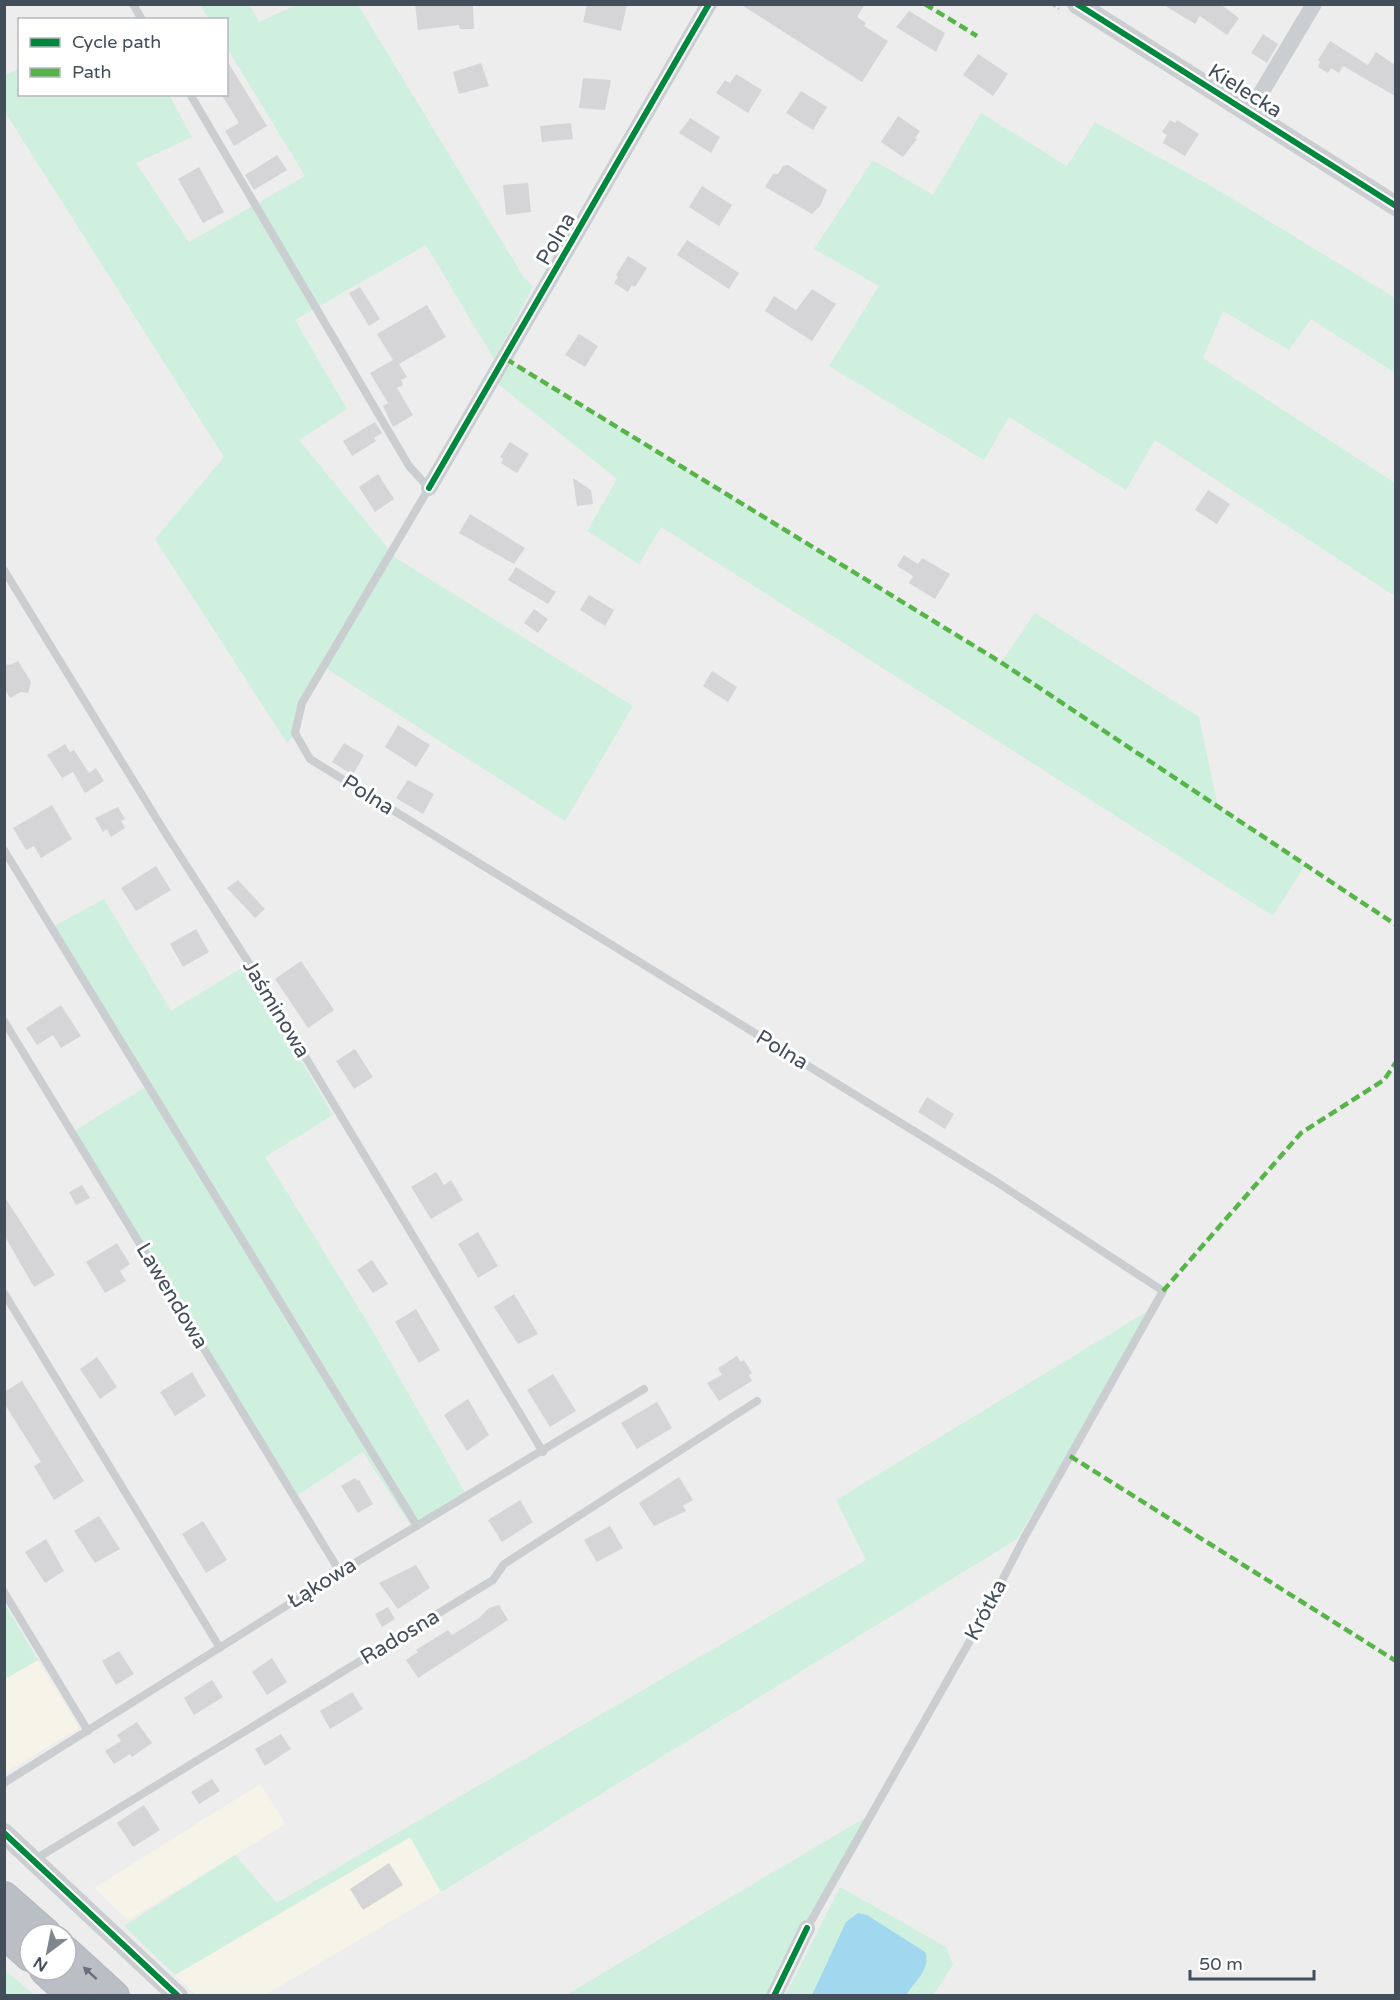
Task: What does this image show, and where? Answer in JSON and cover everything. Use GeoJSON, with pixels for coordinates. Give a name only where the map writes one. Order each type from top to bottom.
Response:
{"type":"FeatureCollection","features":[{"type":"Feature","properties":{"kind":"highway"},"geometry":{"type":"LineString","coordinates":[[4,1897],[32,1922]]}},
{"type":"Feature","properties":{"kind":"highway"},"geometry":{"type":"LineString","coordinates":[[4,1933],[18,1945]]}},
{"type":"Feature","properties":{"kind":"highway"},"geometry":{"type":"LineString","coordinates":[[78,1963],[114,1995]]}},
{"type":"Feature","properties":{"kind":"highway"},"geometry":{"type":"LineString","coordinates":[[58,1982],[73,1995]]}},
{"type":"Feature","properties":{"kind":"street","name":"Polna"},"geometry":{"type":"LineString","coordinates":[[429,488],[709,4]]}},
{"type":"Feature","properties":{"kind":"street","name":"Kielecka"},"geometry":{"type":"LineString","coordinates":[[1077,4],[1395,206]]}},
{"type":"Feature","properties":{"kind":"street"},"geometry":{"type":"LineString","coordinates":[[1249,113],[1314,4]]}},
{"type":"Feature","properties":{"kind":"street"},"geometry":{"type":"LineString","coordinates":[[4,1833],[178,1995]]}},
{"type":"Feature","properties":{"kind":"street"},"geometry":{"type":"LineString","coordinates":[[774,1995],[807,1928]]}},
{"type":"Feature","properties":{"kind":"lane"},"geometry":{"type":"LineString","coordinates":[[133,4],[141,18]]}},
{"type":"Feature","properties":{"kind":"lane"},"geometry":{"type":"LineString","coordinates":[[191,96],[409,466],[429,488]]}},
{"type":"Feature","properties":{"kind":"lane","name":"Polna"},"geometry":{"type":"LineString","coordinates":[[429,488],[302,703],[295,734],[310,759],[995,1181],[1163,1291]]}},
{"type":"Feature","properties":{"kind":"lane","name":"Jaśminowa"},"geometry":{"type":"LineString","coordinates":[[4,570],[166,834],[247,960],[543,1452]]}},
{"type":"Feature","properties":{"kind":"lane"},"geometry":{"type":"LineString","coordinates":[[4,850],[417,1526]]}},
{"type":"Feature","properties":{"kind":"lane","name":"Lawendowa"},"geometry":{"type":"LineString","coordinates":[[4,1021],[340,1572]]}},
{"type":"Feature","properties":{"kind":"lane","name":"Krótka"},"geometry":{"type":"LineString","coordinates":[[807,1928],[980,1623],[1024,1538],[1163,1291]]}},
{"type":"Feature","properties":{"kind":"lane"},"geometry":{"type":"LineString","coordinates":[[4,1293],[220,1648]]}},
{"type":"Feature","properties":{"kind":"lane","name":"Łąkowa"},"geometry":{"type":"LineString","coordinates":[[4,1783],[340,1572],[543,1452],[644,1389]]}},
{"type":"Feature","properties":{"kind":"lane","name":"Radosna"},"geometry":{"type":"LineString","coordinates":[[34,1860],[493,1580],[504,1564],[757,1401]]}},
{"type":"Feature","properties":{"kind":"lane"},"geometry":{"type":"LineString","coordinates":[[4,1592],[88,1731]]}},
{"type":"Feature","properties":{"kind":"shaded area"},"geometry":{"type":"Polygon","coordinates":[[[38,1660],[79,1728],[5,1773],[5,1679],[38,1660]]]}},
{"type":"Feature","properties":{"kind":"shaded area"},"geometry":{"type":"Polygon","coordinates":[[[260,1784],[286,1824],[128,1920],[94,1888],[260,1784]]]}},
{"type":"Feature","properties":{"kind":"shaded area"},"geometry":{"type":"Polygon","coordinates":[[[411,1837],[441,1892],[265,1995],[196,1995],[175,1975],[411,1837]]]}},
{"type":"Feature","properties":{"kind":"green space"},"geometry":{"type":"Polygon","coordinates":[[[200,5],[250,5],[259,22],[296,5],[358,5],[523,276],[533,287],[494,359],[426,245],[295,320],[347,409],[299,440],[396,558],[633,706],[565,821],[324,667],[302,703],[295,733],[287,743],[155,539],[224,457],[5,112],[5,75],[18,69],[18,96],[170,96],[192,137],[136,163],[189,242],[305,176],[228,50],[228,18],[208,18],[200,5]]]}},
{"type":"Feature","properties":{"kind":"green space"},"geometry":{"type":"Polygon","coordinates":[[[981,113],[1067,166],[1095,122],[1218,190],[1395,298],[1395,373],[1311,319],[1289,350],[1223,311],[1203,358],[1395,483],[1395,596],[1155,440],[1126,490],[1009,417],[984,460],[829,366],[879,286],[814,249],[873,160],[933,195],[981,113]]]}},
{"type":"Feature","properties":{"kind":"green space"},"geometry":{"type":"Polygon","coordinates":[[[506,359],[1001,663],[1035,613],[1199,717],[1218,807],[1305,865],[1273,916],[661,527],[639,564],[587,531],[617,479],[498,384],[506,359]]]}},
{"type":"Feature","properties":{"kind":"green space"},"geometry":{"type":"Polygon","coordinates":[[[104,899],[171,1011],[245,966],[333,1115],[265,1157],[368,1323],[467,1496],[411,1526],[363,1452],[298,1495],[111,1191],[71,1133],[150,1084],[52,927],[104,899]]]}},
{"type":"Feature","properties":{"kind":"green space"},"geometry":{"type":"Polygon","coordinates":[[[1156,1306],[1017,1539],[441,1892],[410,1837],[175,1975],[124,1926],[235,1855],[277,1903],[866,1560],[836,1500],[1156,1306]]]}},
{"type":"Feature","properties":{"kind":"green space"},"geometry":{"type":"Polygon","coordinates":[[[4,1603],[38,1660],[5,1679],[4,1679],[4,1603]]]}},
{"type":"Feature","properties":{"kind":"green space"},"geometry":{"type":"Polygon","coordinates":[[[873,1813],[774,1995],[566,1995],[873,1813]]]}},
{"type":"Feature","properties":{"kind":"green space"},"geometry":{"type":"Polygon","coordinates":[[[840,1887],[946,1947],[953,1965],[933,1995],[785,1996],[840,1887]]]}},
{"type":"Feature","properties":{"kind":"green space"},"geometry":{"type":"Polygon","coordinates":[[[4,1970],[34,1995],[5,1995],[4,1970]]]}},
{"type":"Feature","properties":{"kind":"water"},"geometry":{"type":"Polygon","coordinates":[[[858,1913],[867,1915],[925,1952],[927,1958],[924,1969],[906,1995],[812,1995],[846,1922],[858,1913]]]}},
{"type":"Feature","properties":{"kind":"building"},"geometry":{"type":"Polygon","coordinates":[[[415,4],[473,4],[474,29],[460,29],[459,25],[418,30],[415,4]]]}},
{"type":"Feature","properties":{"kind":"building"},"geometry":{"type":"Polygon","coordinates":[[[587,4],[627,4],[621,31],[583,22],[587,4]]]}},
{"type":"Feature","properties":{"kind":"building"},"geometry":{"type":"Polygon","coordinates":[[[740,4],[865,4],[857,17],[866,23],[864,26],[888,41],[862,82],[740,4]]]}},
{"type":"Feature","properties":{"kind":"building"},"geometry":{"type":"Polygon","coordinates":[[[1162,4],[1220,4],[1239,18],[1227,35],[1200,16],[1195,24],[1162,4]]]}},
{"type":"Feature","properties":{"kind":"building"},"geometry":{"type":"Polygon","coordinates":[[[909,11],[945,33],[936,52],[896,27],[909,11]]]}},
{"type":"Feature","properties":{"kind":"building"},"geometry":{"type":"Polygon","coordinates":[[[1263,34],[1278,44],[1267,63],[1251,53],[1263,34]]]}},
{"type":"Feature","properties":{"kind":"building"},"geometry":{"type":"Polygon","coordinates":[[[1330,41],[1368,65],[1376,52],[1395,65],[1395,96],[1343,66],[1339,73],[1331,68],[1328,73],[1318,67],[1320,62],[1318,60],[1330,41]]]}},
{"type":"Feature","properties":{"kind":"building"},"geometry":{"type":"Polygon","coordinates":[[[978,54],[1008,74],[993,96],[963,75],[978,54]]]}},
{"type":"Feature","properties":{"kind":"building"},"geometry":{"type":"Polygon","coordinates":[[[228,62],[267,126],[234,146],[225,131],[239,123],[222,96],[228,96],[228,62]]]}},
{"type":"Feature","properties":{"kind":"building"},"geometry":{"type":"Polygon","coordinates":[[[481,63],[489,86],[459,94],[453,72],[481,63]]]}},
{"type":"Feature","properties":{"kind":"building"},"geometry":{"type":"Polygon","coordinates":[[[736,74],[762,90],[748,113],[716,93],[725,80],[730,83],[736,74]]]}},
{"type":"Feature","properties":{"kind":"building"},"geometry":{"type":"Polygon","coordinates":[[[583,78],[611,80],[605,110],[579,108],[583,78]]]}},
{"type":"Feature","properties":{"kind":"building"},"geometry":{"type":"Polygon","coordinates":[[[801,91],[827,107],[813,130],[786,113],[801,91]]]}},
{"type":"Feature","properties":{"kind":"building"},"geometry":{"type":"Polygon","coordinates":[[[898,116],[920,131],[915,138],[917,139],[903,157],[881,142],[898,116]]]}},
{"type":"Feature","properties":{"kind":"building"},"geometry":{"type":"Polygon","coordinates":[[[690,118],[720,137],[711,153],[679,133],[690,118]]]}},
{"type":"Feature","properties":{"kind":"building"},"geometry":{"type":"Polygon","coordinates":[[[1170,120],[1175,123],[1177,120],[1199,134],[1185,156],[1163,143],[1167,135],[1162,132],[1170,120]]]}},
{"type":"Feature","properties":{"kind":"building"},"geometry":{"type":"Polygon","coordinates":[[[571,123],[573,139],[542,142],[540,126],[571,123]]]}},
{"type":"Feature","properties":{"kind":"building"},"geometry":{"type":"Polygon","coordinates":[[[277,155],[287,170],[254,190],[245,175],[277,155]]]}},
{"type":"Feature","properties":{"kind":"building"},"geometry":{"type":"Polygon","coordinates":[[[788,165],[827,190],[820,206],[812,214],[765,187],[773,174],[778,174],[783,166],[788,165]]]}},
{"type":"Feature","properties":{"kind":"building"},"geometry":{"type":"Polygon","coordinates":[[[199,167],[224,212],[203,223],[178,179],[199,167]]]}},
{"type":"Feature","properties":{"kind":"building"},"geometry":{"type":"Polygon","coordinates":[[[528,183],[531,212],[506,215],[503,185],[528,183]]]}},
{"type":"Feature","properties":{"kind":"building"},"geometry":{"type":"Polygon","coordinates":[[[702,186],[732,205],[719,226],[689,207],[702,186]]]}},
{"type":"Feature","properties":{"kind":"building"},"geometry":{"type":"Polygon","coordinates":[[[687,240],[739,273],[729,289],[677,255],[687,240]]]}},
{"type":"Feature","properties":{"kind":"building"},"geometry":{"type":"Polygon","coordinates":[[[628,256],[647,268],[635,287],[632,285],[628,292],[614,283],[618,277],[616,275],[628,256]]]}},
{"type":"Feature","properties":{"kind":"building"},"geometry":{"type":"Polygon","coordinates":[[[360,287],[380,319],[369,326],[349,293],[360,287]]]}},
{"type":"Feature","properties":{"kind":"building"},"geometry":{"type":"Polygon","coordinates":[[[812,289],[836,304],[812,341],[765,311],[774,296],[796,310],[812,289]]]}},
{"type":"Feature","properties":{"kind":"building"},"geometry":{"type":"Polygon","coordinates":[[[427,305],[446,337],[399,364],[407,377],[401,380],[403,385],[397,388],[413,415],[393,427],[383,406],[388,403],[370,373],[393,360],[377,334],[427,305]]]}},
{"type":"Feature","properties":{"kind":"building"},"geometry":{"type":"Polygon","coordinates":[[[579,334],[598,346],[585,367],[565,355],[579,334]]]}},
{"type":"Feature","properties":{"kind":"building"},"geometry":{"type":"Polygon","coordinates":[[[375,422],[382,433],[374,438],[376,441],[352,456],[343,441],[375,422]]]}},
{"type":"Feature","properties":{"kind":"building"},"geometry":{"type":"Polygon","coordinates":[[[510,442],[529,454],[517,473],[501,463],[503,459],[500,457],[510,442]]]}},
{"type":"Feature","properties":{"kind":"building"},"geometry":{"type":"Polygon","coordinates":[[[378,474],[394,499],[375,512],[359,487],[378,474]]]}},
{"type":"Feature","properties":{"kind":"building"},"geometry":{"type":"Polygon","coordinates":[[[573,478],[591,490],[593,504],[577,506],[573,478]]]}},
{"type":"Feature","properties":{"kind":"building"},"geometry":{"type":"Polygon","coordinates":[[[1208,490],[1230,504],[1217,524],[1195,510],[1208,490]]]}},
{"type":"Feature","properties":{"kind":"building"},"geometry":{"type":"Polygon","coordinates":[[[470,514],[525,548],[514,564],[459,533],[470,514]]]}},
{"type":"Feature","properties":{"kind":"building"},"geometry":{"type":"Polygon","coordinates":[[[904,555],[918,564],[922,558],[950,574],[935,599],[909,583],[913,576],[897,566],[904,555]]]}},
{"type":"Feature","properties":{"kind":"building"},"geometry":{"type":"Polygon","coordinates":[[[516,567],[556,592],[548,604],[508,580],[516,567]]]}},
{"type":"Feature","properties":{"kind":"building"},"geometry":{"type":"Polygon","coordinates":[[[589,595],[614,610],[605,626],[580,610],[589,595]]]}},
{"type":"Feature","properties":{"kind":"building"},"geometry":{"type":"Polygon","coordinates":[[[534,609],[548,619],[538,633],[524,623],[534,609]]]}},
{"type":"Feature","properties":{"kind":"building"},"geometry":{"type":"Polygon","coordinates":[[[18,661],[31,682],[28,693],[21,692],[10,698],[4,688],[4,664],[10,665],[18,661]]]}},
{"type":"Feature","properties":{"kind":"building"},"geometry":{"type":"Polygon","coordinates":[[[712,671],[737,687],[728,702],[703,686],[712,671]]]}},
{"type":"Feature","properties":{"kind":"building"},"geometry":{"type":"Polygon","coordinates":[[[398,725],[430,745],[416,767],[385,747],[398,725]]]}},
{"type":"Feature","properties":{"kind":"building"},"geometry":{"type":"Polygon","coordinates":[[[344,743],[364,755],[353,775],[332,762],[344,743]]]}},
{"type":"Feature","properties":{"kind":"building"},"geometry":{"type":"Polygon","coordinates":[[[65,744],[70,752],[74,750],[89,773],[96,768],[104,781],[85,793],[73,772],[62,778],[47,755],[65,744]]]}},
{"type":"Feature","properties":{"kind":"building"},"geometry":{"type":"Polygon","coordinates":[[[408,780],[434,794],[423,814],[396,798],[408,780]]]}},
{"type":"Feature","properties":{"kind":"building"},"geometry":{"type":"Polygon","coordinates":[[[52,805],[72,839],[41,858],[34,846],[26,850],[13,828],[52,805]]]}},
{"type":"Feature","properties":{"kind":"building"},"geometry":{"type":"Polygon","coordinates":[[[118,807],[125,819],[121,821],[125,828],[111,837],[107,829],[103,832],[95,818],[118,807]]]}},
{"type":"Feature","properties":{"kind":"building"},"geometry":{"type":"Polygon","coordinates":[[[156,866],[171,890],[136,911],[121,888],[156,866]]]}},
{"type":"Feature","properties":{"kind":"building"},"geometry":{"type":"Polygon","coordinates":[[[238,880],[265,909],[255,918],[227,888],[238,880]]]}},
{"type":"Feature","properties":{"kind":"building"},"geometry":{"type":"Polygon","coordinates":[[[196,929],[209,952],[183,967],[170,944],[196,929]]]}},
{"type":"Feature","properties":{"kind":"building"},"geometry":{"type":"Polygon","coordinates":[[[301,961],[334,1010],[308,1028],[275,979],[301,961]]]}},
{"type":"Feature","properties":{"kind":"building"},"geometry":{"type":"Polygon","coordinates":[[[61,1005],[81,1036],[61,1048],[53,1035],[37,1045],[26,1028],[61,1005]]]}},
{"type":"Feature","properties":{"kind":"building"},"geometry":{"type":"Polygon","coordinates":[[[355,1049],[373,1077],[354,1089],[336,1061],[355,1049]]]}},
{"type":"Feature","properties":{"kind":"building"},"geometry":{"type":"Polygon","coordinates":[[[927,1097],[954,1114],[945,1129],[918,1112],[927,1097]]]}},
{"type":"Feature","properties":{"kind":"building"},"geometry":{"type":"Polygon","coordinates":[[[436,1172],[444,1185],[451,1180],[463,1200],[431,1219],[411,1187],[436,1172]]]}},
{"type":"Feature","properties":{"kind":"building"},"geometry":{"type":"Polygon","coordinates":[[[82,1185],[90,1198],[76,1205],[69,1192],[82,1185]]]}},
{"type":"Feature","properties":{"kind":"building"},"geometry":{"type":"Polygon","coordinates":[[[4,1196],[55,1275],[34,1287],[4,1235],[4,1196]]]}},
{"type":"Feature","properties":{"kind":"building"},"geometry":{"type":"Polygon","coordinates":[[[478,1232],[498,1266],[478,1278],[458,1244],[478,1232]]]}},
{"type":"Feature","properties":{"kind":"building"},"geometry":{"type":"Polygon","coordinates":[[[117,1243],[130,1264],[120,1271],[126,1281],[105,1293],[86,1262],[117,1243]]]}},
{"type":"Feature","properties":{"kind":"building"},"geometry":{"type":"Polygon","coordinates":[[[372,1260],[388,1284],[373,1293],[357,1270],[372,1260]]]}},
{"type":"Feature","properties":{"kind":"building"},"geometry":{"type":"Polygon","coordinates":[[[514,1294],[538,1334],[518,1344],[494,1307],[514,1294]]]}},
{"type":"Feature","properties":{"kind":"building"},"geometry":{"type":"Polygon","coordinates":[[[416,1309],[440,1350],[419,1363],[395,1322],[416,1309]]]}},
{"type":"Feature","properties":{"kind":"building"},"geometry":{"type":"Polygon","coordinates":[[[737,1356],[741,1362],[744,1360],[752,1373],[749,1375],[752,1381],[719,1401],[707,1383],[722,1375],[718,1368],[737,1356]]]}},
{"type":"Feature","properties":{"kind":"building"},"geometry":{"type":"Polygon","coordinates":[[[97,1357],[117,1387],[100,1399],[80,1369],[97,1357]]]}},
{"type":"Feature","properties":{"kind":"building"},"geometry":{"type":"Polygon","coordinates":[[[192,1372],[206,1396],[175,1416],[160,1392],[192,1372]]]}},
{"type":"Feature","properties":{"kind":"building"},"geometry":{"type":"Polygon","coordinates":[[[553,1374],[576,1411],[550,1427],[527,1390],[553,1374]]]}},
{"type":"Feature","properties":{"kind":"building"},"geometry":{"type":"Polygon","coordinates":[[[22,1381],[84,1481],[54,1500],[34,1466],[41,1462],[4,1403],[4,1392],[22,1381]]]}},
{"type":"Feature","properties":{"kind":"building"},"geometry":{"type":"Polygon","coordinates":[[[468,1399],[489,1435],[467,1451],[444,1415],[468,1399]]]}},
{"type":"Feature","properties":{"kind":"building"},"geometry":{"type":"Polygon","coordinates":[[[657,1402],[672,1428],[637,1449],[621,1423],[657,1402]]]}},
{"type":"Feature","properties":{"kind":"building"},"geometry":{"type":"Polygon","coordinates":[[[679,1477],[693,1500],[683,1506],[686,1511],[654,1526],[639,1503],[679,1477]]]}},
{"type":"Feature","properties":{"kind":"building"},"geometry":{"type":"Polygon","coordinates":[[[355,1478],[359,1480],[373,1504],[358,1513],[341,1486],[355,1478]]]}},
{"type":"Feature","properties":{"kind":"building"},"geometry":{"type":"Polygon","coordinates":[[[520,1500],[533,1522],[502,1542],[488,1520],[520,1500]]]}},
{"type":"Feature","properties":{"kind":"building"},"geometry":{"type":"Polygon","coordinates":[[[99,1516],[120,1549],[95,1563],[74,1531],[99,1516]]]}},
{"type":"Feature","properties":{"kind":"building"},"geometry":{"type":"Polygon","coordinates":[[[203,1521],[227,1560],[206,1573],[182,1534],[203,1521]]]}},
{"type":"Feature","properties":{"kind":"building"},"geometry":{"type":"Polygon","coordinates":[[[610,1526],[623,1548],[597,1562],[584,1540],[610,1526]]]}},
{"type":"Feature","properties":{"kind":"building"},"geometry":{"type":"Polygon","coordinates":[[[46,1539],[64,1571],[45,1583],[25,1552],[46,1539]]]}},
{"type":"Feature","properties":{"kind":"building"},"geometry":{"type":"Polygon","coordinates":[[[416,1565],[430,1588],[398,1609],[379,1583],[416,1565]]]}},
{"type":"Feature","properties":{"kind":"building"},"geometry":{"type":"Polygon","coordinates":[[[499,1605],[508,1620],[418,1678],[406,1660],[418,1652],[416,1650],[448,1630],[452,1635],[479,1618],[489,1608],[499,1605]]]}},
{"type":"Feature","properties":{"kind":"building"},"geometry":{"type":"Polygon","coordinates":[[[388,1607],[395,1619],[382,1627],[375,1614],[388,1607]]]}},
{"type":"Feature","properties":{"kind":"building"},"geometry":{"type":"Polygon","coordinates":[[[119,1651],[134,1674],[116,1685],[102,1661],[119,1651]]]}},
{"type":"Feature","properties":{"kind":"building"},"geometry":{"type":"Polygon","coordinates":[[[272,1658],[287,1682],[267,1695],[252,1672],[272,1658]]]}},
{"type":"Feature","properties":{"kind":"building"},"geometry":{"type":"Polygon","coordinates":[[[212,1680],[223,1697],[194,1715],[184,1698],[212,1680]]]}},
{"type":"Feature","properties":{"kind":"building"},"geometry":{"type":"Polygon","coordinates":[[[352,1692],[363,1709],[330,1729],[320,1711],[352,1692]]]}},
{"type":"Feature","properties":{"kind":"building"},"geometry":{"type":"Polygon","coordinates":[[[137,1722],[152,1743],[132,1757],[130,1754],[114,1764],[105,1751],[121,1741],[117,1735],[137,1722]]]}},
{"type":"Feature","properties":{"kind":"building"},"geometry":{"type":"Polygon","coordinates":[[[281,1734],[291,1749],[265,1766],[255,1749],[281,1734]]]}},
{"type":"Feature","properties":{"kind":"building"},"geometry":{"type":"Polygon","coordinates":[[[212,1779],[220,1791],[199,1804],[191,1792],[212,1779]]]}},
{"type":"Feature","properties":{"kind":"building"},"geometry":{"type":"Polygon","coordinates":[[[144,1805],[160,1830],[133,1847],[117,1823],[144,1805]]]}},
{"type":"Feature","properties":{"kind":"building"},"geometry":{"type":"Polygon","coordinates":[[[389,1863],[403,1885],[363,1910],[350,1889],[389,1863]]]}},
{"type":"Feature","properties":{"kind":"marked path"},"geometry":{"type":"LineString","coordinates":[[925,4],[977,36]]}},
{"type":"Feature","properties":{"kind":"marked path"},"geometry":{"type":"LineString","coordinates":[[506,359],[1002,663],[1396,925]]}},
{"type":"Feature","properties":{"kind":"marked path"},"geometry":{"type":"LineString","coordinates":[[1163,1291],[1301,1133],[1384,1080],[1396,1062]]}},
{"type":"Feature","properties":{"kind":"marked path"},"geometry":{"type":"LineString","coordinates":[[1070,1456],[1396,1661]]}},
{"type":"Feature","properties":{"kind":"cycle path"},"geometry":{"type":"LineString","coordinates":[[429,488],[709,4]]}},
{"type":"Feature","properties":{"kind":"cycle path"},"geometry":{"type":"LineString","coordinates":[[1077,4],[1396,206]]}},
{"type":"Feature","properties":{"kind":"cycle path"},"geometry":{"type":"LineString","coordinates":[[4,1833],[178,1996]]}},
{"type":"Feature","properties":{"kind":"cycle path"},"geometry":{"type":"LineString","coordinates":[[774,1996],[807,1928]]}}]}
